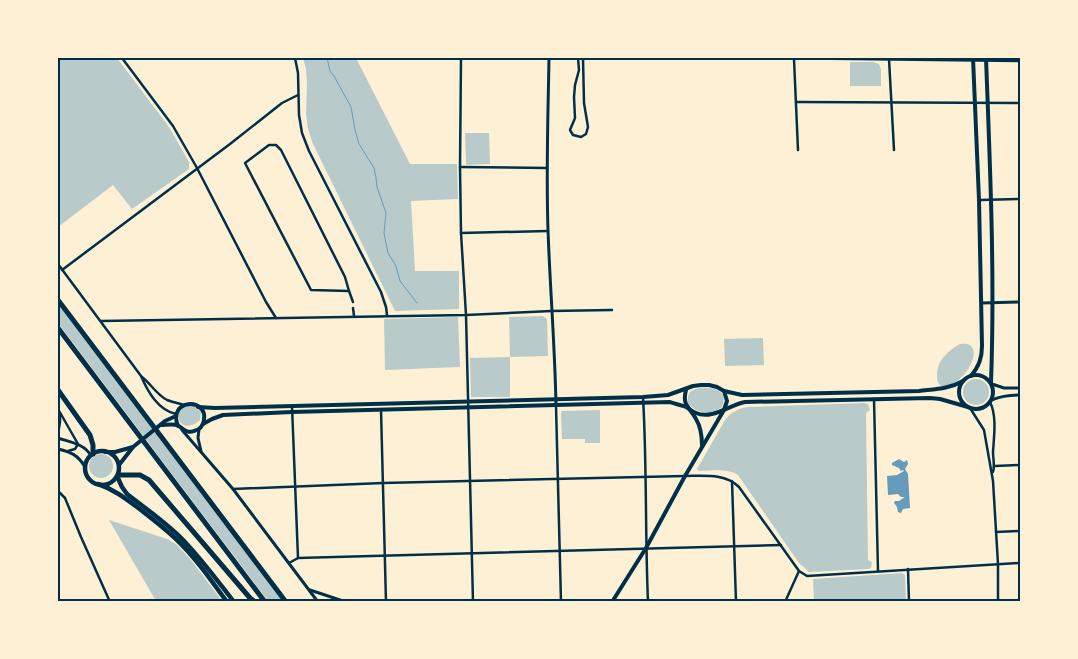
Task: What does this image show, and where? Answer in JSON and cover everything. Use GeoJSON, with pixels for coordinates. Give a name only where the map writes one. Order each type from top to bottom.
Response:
{"type":"FeatureCollection","features":[{"type":"Feature","properties":{"kind":"highway"},"geometry":{"type":"LineString","coordinates":[[58,300],[286,602]]}},
{"type":"Feature","properties":{"kind":"highway"},"geometry":{"type":"LineString","coordinates":[[58,328],[265,602]]}},
{"type":"Feature","properties":{"kind":"highway"},"geometry":{"type":"LineString","coordinates":[[58,390],[90,435],[93,445],[92,455],[85,467],[88,478],[92,482],[120,495],[176,539],[227,602]]}},
{"type":"Feature","properties":{"kind":"highway"},"geometry":{"type":"LineString","coordinates":[[92,455],[101,452],[109,453],[119,465],[114,480],[109,484],[98,484]]}},
{"type":"Feature","properties":{"kind":"highway"},"geometry":{"type":"LineString","coordinates":[[117,475],[127,494],[171,528],[185,542],[234,602]]}},
{"type":"Feature","properties":{"kind":"highway"},"geometry":{"type":"LineString","coordinates":[[117,475],[140,475],[149,480],[255,602]]}},
{"type":"Feature","properties":{"kind":"main road"},"geometry":{"type":"LineString","coordinates":[[160,426],[167,424],[190,432],[199,429],[212,418],[223,415],[670,402],[687,407],[695,413],[706,414],[712,414],[737,403],[744,402],[874,399],[930,398],[940,399],[969,408],[984,408],[991,401],[994,392],[992,384],[992,199],[986,58]]}},
{"type":"Feature","properties":{"kind":"main road"},"geometry":{"type":"LineString","coordinates":[[198,407],[643,397],[668,395],[701,385],[710,385],[724,391],[742,395],[920,391],[954,386],[971,376],[978,365],[982,353],[979,200],[973,59]]}},
{"type":"Feature","properties":{"kind":"main road"},"geometry":{"type":"LineString","coordinates":[[971,376],[982,376],[992,384]]}},
{"type":"Feature","properties":{"kind":"main road"},"geometry":{"type":"LineString","coordinates":[[963,381],[960,385],[959,395],[964,404],[969,408]]}},
{"type":"Feature","properties":{"kind":"main road"},"geometry":{"type":"LineString","coordinates":[[686,390],[684,404],[700,427],[702,448]]}},
{"type":"Feature","properties":{"kind":"main road"},"geometry":{"type":"LineString","coordinates":[[612,602],[646,548],[724,410],[727,401],[724,391]]}},
{"type":"Feature","properties":{"kind":"main road"},"geometry":{"type":"LineString","coordinates":[[180,428],[176,421],[176,415],[178,410],[184,405],[189,404],[194,404],[204,415],[203,424]]}},
{"type":"Feature","properties":{"kind":"main road"},"geometry":{"type":"LineString","coordinates":[[119,465],[134,446],[176,415]]}},
{"type":"Feature","properties":{"kind":"main road"},"geometry":{"type":"LineString","coordinates":[[105,452],[115,452],[134,446]]}},
{"type":"Feature","properties":{"kind":"street"},"geometry":{"type":"LineString","coordinates":[[122,58],[173,126],[276,318]]}},
{"type":"Feature","properties":{"kind":"street"},"geometry":{"type":"LineString","coordinates":[[295,58],[298,73],[299,115],[302,133],[309,151],[385,299],[387,315]]}},
{"type":"Feature","properties":{"kind":"street"},"geometry":{"type":"LineString","coordinates":[[462,58],[461,233],[466,314],[473,602]]}},
{"type":"Feature","properties":{"kind":"street"},"geometry":{"type":"LineString","coordinates":[[549,58],[546,168],[556,399],[561,602]]}},
{"type":"Feature","properties":{"kind":"street"},"geometry":{"type":"LineString","coordinates":[[578,58],[581,70],[588,127],[586,134],[581,137],[573,135],[570,130],[575,118],[575,85],[581,70],[583,58]]}},
{"type":"Feature","properties":{"kind":"street"},"geometry":{"type":"LineString","coordinates":[[770,58],[986,58],[1020,61]]}},
{"type":"Feature","properties":{"kind":"street"},"geometry":{"type":"LineString","coordinates":[[794,58],[798,150]]}},
{"type":"Feature","properties":{"kind":"street"},"geometry":{"type":"LineString","coordinates":[[888,58],[894,150]]}},
{"type":"Feature","properties":{"kind":"street"},"geometry":{"type":"LineString","coordinates":[[62,270],[282,103],[298,95]]}},
{"type":"Feature","properties":{"kind":"street"},"geometry":{"type":"LineString","coordinates":[[797,102],[1020,103]]}},
{"type":"Feature","properties":{"kind":"street"},"geometry":{"type":"LineString","coordinates":[[349,291],[311,290],[245,163],[266,146],[276,145],[281,150],[345,277],[353,302]]}},
{"type":"Feature","properties":{"kind":"street"},"geometry":{"type":"LineString","coordinates":[[460,168],[546,168]]}},
{"type":"Feature","properties":{"kind":"street"},"geometry":{"type":"LineString","coordinates":[[979,200],[1020,199]]}},
{"type":"Feature","properties":{"kind":"street"},"geometry":{"type":"LineString","coordinates":[[461,233],[548,231]]}},
{"type":"Feature","properties":{"kind":"street"},"geometry":{"type":"LineString","coordinates":[[58,264],[141,376],[146,388],[156,402],[165,410],[176,415]]}},
{"type":"Feature","properties":{"kind":"street"},"geometry":{"type":"LineString","coordinates":[[982,303],[1020,302]]}},
{"type":"Feature","properties":{"kind":"street"},"geometry":{"type":"LineString","coordinates":[[354,308],[354,316]]}},
{"type":"Feature","properties":{"kind":"street"},"geometry":{"type":"LineString","coordinates":[[101,322],[612,310]]}},
{"type":"Feature","properties":{"kind":"street"},"geometry":{"type":"LineString","coordinates":[[141,376],[165,399],[184,405]]}},
{"type":"Feature","properties":{"kind":"street"},"geometry":{"type":"LineString","coordinates":[[992,384],[1004,388],[1020,388]]}},
{"type":"Feature","properties":{"kind":"street"},"geometry":{"type":"LineString","coordinates":[[992,474],[994,466],[994,419],[991,401],[998,397],[1020,395]]}},
{"type":"Feature","properties":{"kind":"street"},"geometry":{"type":"LineString","coordinates":[[643,397],[648,602]]}},
{"type":"Feature","properties":{"kind":"street"},"geometry":{"type":"LineString","coordinates":[[874,399],[878,571]]}},
{"type":"Feature","properties":{"kind":"street"},"geometry":{"type":"LineString","coordinates":[[292,406],[298,558]]}},
{"type":"Feature","properties":{"kind":"street"},"geometry":{"type":"LineString","coordinates":[[58,408],[78,444]]}},
{"type":"Feature","properties":{"kind":"street"},"geometry":{"type":"LineString","coordinates":[[969,408],[984,430],[992,474],[998,564],[998,602]]}},
{"type":"Feature","properties":{"kind":"street"},"geometry":{"type":"LineString","coordinates":[[380,410],[386,602]]}},
{"type":"Feature","properties":{"kind":"street"},"geometry":{"type":"LineString","coordinates":[[58,434],[60,413]]}},
{"type":"Feature","properties":{"kind":"street"},"geometry":{"type":"LineString","coordinates":[[180,428],[233,489],[318,602]]}},
{"type":"Feature","properties":{"kind":"street"},"geometry":{"type":"LineString","coordinates":[[199,429],[198,438],[201,452]]}},
{"type":"Feature","properties":{"kind":"street"},"geometry":{"type":"LineString","coordinates":[[58,438],[78,444],[92,455]]}},
{"type":"Feature","properties":{"kind":"street"},"geometry":{"type":"LineString","coordinates":[[66,451],[75,450],[78,444]]}},
{"type":"Feature","properties":{"kind":"street"},"geometry":{"type":"LineString","coordinates":[[58,449],[77,456],[85,467]]}},
{"type":"Feature","properties":{"kind":"street"},"geometry":{"type":"LineString","coordinates":[[990,466],[1020,465]]}},
{"type":"Feature","properties":{"kind":"street"},"geometry":{"type":"LineString","coordinates":[[233,489],[646,476],[718,477],[732,481],[739,487],[799,571],[807,576],[1020,563]]}},
{"type":"Feature","properties":{"kind":"street"},"geometry":{"type":"LineString","coordinates":[[732,481],[736,602]]}},
{"type":"Feature","properties":{"kind":"street"},"geometry":{"type":"LineString","coordinates":[[58,491],[65,498],[110,602]]}},
{"type":"Feature","properties":{"kind":"street"},"geometry":{"type":"LineString","coordinates":[[996,532],[1020,531]]}},
{"type":"Feature","properties":{"kind":"street"},"geometry":{"type":"LineString","coordinates":[[289,563],[298,558],[781,545]]}},
{"type":"Feature","properties":{"kind":"street"},"geometry":{"type":"LineString","coordinates":[[908,570],[909,602]]}},
{"type":"Feature","properties":{"kind":"street"},"geometry":{"type":"LineString","coordinates":[[785,602],[799,571]]}},
{"type":"Feature","properties":{"kind":"street"},"geometry":{"type":"LineString","coordinates":[[309,590],[346,602]]}},
{"type":"Feature","properties":{"kind":"shaded area"},"geometry":{"type":"Polygon","coordinates":[[[59,58],[117,58],[169,127],[189,162],[189,169],[132,209],[113,185],[58,227],[59,58]]]}},
{"type":"Feature","properties":{"kind":"shaded area"},"geometry":{"type":"Polygon","coordinates":[[[303,58],[356,58],[410,164],[457,164],[458,199],[411,201],[415,271],[459,271],[459,309],[395,311],[313,144],[306,114],[307,84],[303,58]]]}},
{"type":"Feature","properties":{"kind":"shaded area"},"geometry":{"type":"Polygon","coordinates":[[[850,62],[873,62],[879,64],[881,69],[881,86],[850,86],[850,62]]]}},
{"type":"Feature","properties":{"kind":"shaded area"},"geometry":{"type":"Polygon","coordinates":[[[465,133],[489,133],[490,164],[466,165],[465,133]]]}},
{"type":"Feature","properties":{"kind":"shaded area"},"geometry":{"type":"Polygon","coordinates":[[[58,304],[283,601],[268,601],[58,323],[58,304]]]}},
{"type":"Feature","properties":{"kind":"shaded area"},"geometry":{"type":"Polygon","coordinates":[[[542,316],[546,318],[548,356],[510,357],[509,317],[542,316]]]}},
{"type":"Feature","properties":{"kind":"shaded area"},"geometry":{"type":"Polygon","coordinates":[[[458,317],[460,367],[385,370],[384,319],[458,317]]]}},
{"type":"Feature","properties":{"kind":"shaded area"},"geometry":{"type":"Polygon","coordinates":[[[763,338],[764,365],[725,366],[724,339],[763,338]]]}},
{"type":"Feature","properties":{"kind":"shaded area"},"geometry":{"type":"Polygon","coordinates":[[[960,344],[969,345],[973,349],[970,365],[958,381],[941,386],[937,378],[937,370],[941,360],[960,344]]]}},
{"type":"Feature","properties":{"kind":"shaded area"},"geometry":{"type":"Polygon","coordinates":[[[510,357],[510,397],[471,397],[470,358],[510,357]]]}},
{"type":"Feature","properties":{"kind":"shaded area"},"geometry":{"type":"Polygon","coordinates":[[[976,379],[985,383],[989,392],[985,401],[976,405],[967,401],[963,392],[967,383],[976,379]]]}},
{"type":"Feature","properties":{"kind":"shaded area"},"geometry":{"type":"Polygon","coordinates":[[[700,388],[715,389],[722,393],[724,401],[722,407],[718,410],[704,412],[691,407],[688,403],[689,394],[700,388]]]}},
{"type":"Feature","properties":{"kind":"shaded area"},"geometry":{"type":"Polygon","coordinates":[[[868,404],[870,410],[866,413],[868,560],[872,562],[871,568],[809,572],[799,563],[738,475],[724,471],[699,471],[697,469],[725,420],[730,414],[738,410],[748,407],[868,404]]]}},
{"type":"Feature","properties":{"kind":"shaded area"},"geometry":{"type":"Polygon","coordinates":[[[185,406],[194,406],[201,411],[200,420],[193,425],[185,425],[180,421],[179,412],[185,406]]]}},
{"type":"Feature","properties":{"kind":"shaded area"},"geometry":{"type":"Polygon","coordinates":[[[600,410],[600,443],[585,443],[585,439],[562,439],[562,411],[600,410]]]}},
{"type":"Feature","properties":{"kind":"shaded area"},"geometry":{"type":"Polygon","coordinates":[[[101,454],[110,457],[113,466],[110,475],[101,478],[92,475],[89,466],[92,457],[101,454]]]}},
{"type":"Feature","properties":{"kind":"shaded area"},"geometry":{"type":"Polygon","coordinates":[[[109,520],[167,539],[176,544],[191,560],[222,601],[156,601],[109,520]]]}},
{"type":"Feature","properties":{"kind":"shaded area"},"geometry":{"type":"Polygon","coordinates":[[[902,573],[905,575],[906,601],[814,601],[813,579],[902,573]]]}},
{"type":"Feature","properties":{"kind":"water"},"geometry":{"type":"Polygon","coordinates":[[[899,459],[904,462],[907,460],[908,464],[905,469],[908,474],[910,508],[903,509],[901,513],[898,512],[894,503],[905,497],[901,497],[898,494],[888,495],[887,476],[897,475],[904,471],[892,465],[892,463],[899,459]]]}},
{"type":"Feature","properties":{"kind":"waterway"},"geometry":{"type":"LineString","coordinates":[[327,58],[330,71],[351,107],[359,144],[374,168],[377,187],[386,213],[384,233],[388,253],[396,266],[400,281],[417,303]]}}]}
